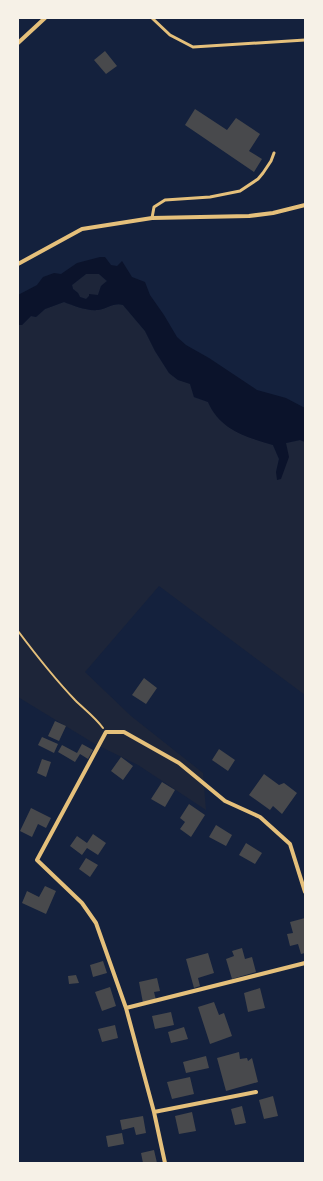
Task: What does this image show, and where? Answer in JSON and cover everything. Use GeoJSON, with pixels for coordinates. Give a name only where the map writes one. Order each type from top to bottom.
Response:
{"type":"FeatureCollection","features":[{"type":"Feature","properties":{"kind":"street"},"geometry":{"type":"LineString","coordinates":[[18,43],[45,18]]}},
{"type":"Feature","properties":{"kind":"street"},"geometry":{"type":"LineString","coordinates":[[18,264],[82,229],[152,218],[249,216],[273,213],[305,205]]}},
{"type":"Feature","properties":{"kind":"street"},"geometry":{"type":"LineString","coordinates":[[165,1163],[154,1112],[126,1008],[96,923],[82,903],[37,860],[106,732],[124,732],[179,764],[225,801],[260,817],[290,844],[305,892]]}},
{"type":"Feature","properties":{"kind":"street"},"geometry":{"type":"LineString","coordinates":[[126,1008],[305,963]]}},
{"type":"Feature","properties":{"kind":"street"},"geometry":{"type":"LineString","coordinates":[[154,1112],[256,1092]]}},
{"type":"Feature","properties":{"kind":"lane"},"geometry":{"type":"LineString","coordinates":[[152,18],[170,35],[193,47],[305,40]]}},
{"type":"Feature","properties":{"kind":"lane"},"geometry":{"type":"LineString","coordinates":[[152,218],[154,207],[164,200],[210,197],[240,191],[258,179],[271,161],[274,153]]}},
{"type":"Feature","properties":{"kind":"path"},"geometry":{"type":"LineString","coordinates":[[18,631],[44,665],[75,700],[96,719],[106,732]]}},
{"type":"Feature","properties":{"kind":"shaded area"},"geometry":{"type":"Polygon","coordinates":[[[100,257],[105,257],[111,265],[117,266],[122,261],[132,277],[145,282],[150,295],[177,337],[186,345],[209,358],[257,390],[286,398],[305,408],[305,442],[300,440],[286,443],[289,457],[281,479],[277,480],[276,472],[279,459],[273,445],[253,439],[235,431],[219,419],[213,412],[208,402],[194,397],[190,384],[178,380],[169,373],[155,351],[145,331],[123,305],[117,304],[98,310],[89,310],[64,302],[45,309],[36,317],[31,316],[22,325],[18,325],[18,295],[37,285],[43,277],[54,273],[61,274],[77,263],[100,257]],[[86,274],[72,285],[73,289],[80,297],[86,299],[89,294],[98,295],[101,286],[107,281],[99,274],[86,274]]]}},
{"type":"Feature","properties":{"kind":"shaded area"},"geometry":{"type":"Polygon","coordinates":[[[86,274],[99,274],[107,281],[101,286],[98,295],[89,296],[86,299],[80,297],[73,289],[72,285],[86,274]]]}},
{"type":"Feature","properties":{"kind":"shaded area"},"geometry":{"type":"Polygon","coordinates":[[[64,302],[89,310],[98,310],[117,304],[123,305],[145,331],[155,351],[169,373],[178,380],[190,383],[194,397],[208,402],[219,419],[235,431],[253,439],[273,445],[279,459],[276,472],[286,443],[300,440],[305,442],[305,695],[159,586],[85,672],[131,716],[203,773],[206,810],[138,765],[95,744],[18,697],[18,325],[22,325],[31,316],[36,317],[45,309],[64,302]]]}},
{"type":"Feature","properties":{"kind":"building"},"geometry":{"type":"Polygon","coordinates":[[[105,51],[117,66],[106,74],[94,60],[105,51]]]}},
{"type":"Feature","properties":{"kind":"building"},"geometry":{"type":"Polygon","coordinates":[[[195,109],[227,130],[236,118],[260,134],[249,151],[262,159],[254,172],[185,125],[195,109]]]}},
{"type":"Feature","properties":{"kind":"building"},"geometry":{"type":"Polygon","coordinates":[[[144,678],[157,688],[146,704],[132,695],[144,678]]]}},
{"type":"Feature","properties":{"kind":"building"},"geometry":{"type":"Polygon","coordinates":[[[55,721],[66,726],[59,741],[48,736],[55,721]]]}},
{"type":"Feature","properties":{"kind":"building"},"geometry":{"type":"Polygon","coordinates":[[[42,737],[58,744],[54,753],[38,745],[42,737]]]}},
{"type":"Feature","properties":{"kind":"building"},"geometry":{"type":"Polygon","coordinates":[[[82,744],[93,750],[88,759],[80,754],[75,762],[58,752],[62,745],[77,753],[82,744]]]}},
{"type":"Feature","properties":{"kind":"building"},"geometry":{"type":"Polygon","coordinates":[[[219,749],[235,760],[228,771],[212,760],[219,749]]]}},
{"type":"Feature","properties":{"kind":"building"},"geometry":{"type":"Polygon","coordinates":[[[121,757],[133,766],[123,780],[111,771],[121,757]]]}},
{"type":"Feature","properties":{"kind":"building"},"geometry":{"type":"Polygon","coordinates":[[[42,759],[51,762],[46,777],[37,773],[42,759]]]}},
{"type":"Feature","properties":{"kind":"building"},"geometry":{"type":"Polygon","coordinates":[[[264,774],[279,785],[284,783],[297,793],[282,814],[273,806],[270,810],[249,795],[264,774]]]}},
{"type":"Feature","properties":{"kind":"building"},"geometry":{"type":"Polygon","coordinates":[[[162,782],[175,790],[165,807],[151,799],[162,782]]]}},
{"type":"Feature","properties":{"kind":"building"},"geometry":{"type":"Polygon","coordinates":[[[189,804],[205,815],[191,837],[180,829],[185,822],[180,818],[189,804]]]}},
{"type":"Feature","properties":{"kind":"building"},"geometry":{"type":"Polygon","coordinates":[[[31,808],[51,818],[46,828],[38,824],[32,837],[20,831],[31,808]]]}},
{"type":"Feature","properties":{"kind":"building"},"geometry":{"type":"Polygon","coordinates":[[[216,825],[232,835],[226,846],[209,837],[216,825]]]}},
{"type":"Feature","properties":{"kind":"building"},"geometry":{"type":"Polygon","coordinates":[[[93,834],[106,843],[98,855],[87,848],[82,855],[70,846],[77,836],[87,843],[93,834]]]}},
{"type":"Feature","properties":{"kind":"building"},"geometry":{"type":"Polygon","coordinates":[[[246,843],[262,853],[255,864],[239,855],[246,843]]]}},
{"type":"Feature","properties":{"kind":"building"},"geometry":{"type":"Polygon","coordinates":[[[86,858],[98,865],[90,877],[79,869],[86,858]]]}},
{"type":"Feature","properties":{"kind":"building"},"geometry":{"type":"Polygon","coordinates":[[[45,886],[56,891],[46,914],[22,903],[27,891],[39,897],[45,886]]]}},
{"type":"Feature","properties":{"kind":"building"},"geometry":{"type":"Polygon","coordinates":[[[305,918],[305,953],[301,954],[298,944],[290,946],[287,934],[293,933],[290,922],[305,918]]]}},
{"type":"Feature","properties":{"kind":"building"},"geometry":{"type":"Polygon","coordinates":[[[242,948],[245,959],[252,957],[256,972],[232,979],[226,959],[234,956],[232,951],[242,948]]]}},
{"type":"Feature","properties":{"kind":"building"},"geometry":{"type":"Polygon","coordinates":[[[208,953],[214,973],[198,978],[200,986],[194,988],[186,959],[208,953]]]}},
{"type":"Feature","properties":{"kind":"building"},"geometry":{"type":"Polygon","coordinates":[[[103,961],[107,973],[93,977],[90,965],[103,961]]]}},
{"type":"Feature","properties":{"kind":"building"},"geometry":{"type":"Polygon","coordinates":[[[76,975],[79,983],[69,984],[68,976],[76,975]]]}},
{"type":"Feature","properties":{"kind":"building"},"geometry":{"type":"Polygon","coordinates":[[[157,978],[160,991],[154,992],[156,1000],[143,1003],[139,982],[157,978]]]}},
{"type":"Feature","properties":{"kind":"building"},"geometry":{"type":"Polygon","coordinates":[[[110,987],[116,1006],[102,1011],[95,992],[110,987]]]}},
{"type":"Feature","properties":{"kind":"building"},"geometry":{"type":"Polygon","coordinates":[[[260,988],[265,1008],[248,1012],[244,993],[260,988]]]}},
{"type":"Feature","properties":{"kind":"building"},"geometry":{"type":"Polygon","coordinates":[[[214,1002],[219,1015],[224,1013],[232,1036],[210,1044],[198,1007],[214,1002]]]}},
{"type":"Feature","properties":{"kind":"building"},"geometry":{"type":"Polygon","coordinates":[[[171,1012],[174,1025],[155,1029],[152,1016],[171,1012]]]}},
{"type":"Feature","properties":{"kind":"building"},"geometry":{"type":"Polygon","coordinates":[[[115,1025],[118,1038],[102,1042],[98,1029],[115,1025]]]}},
{"type":"Feature","properties":{"kind":"building"},"geometry":{"type":"Polygon","coordinates":[[[184,1027],[188,1039],[171,1043],[168,1032],[184,1027]]]}},
{"type":"Feature","properties":{"kind":"building"},"geometry":{"type":"Polygon","coordinates":[[[239,1052],[240,1059],[247,1058],[248,1061],[252,1058],[258,1082],[226,1091],[217,1058],[239,1052]]]}},
{"type":"Feature","properties":{"kind":"building"},"geometry":{"type":"Polygon","coordinates":[[[206,1056],[209,1068],[186,1073],[183,1062],[206,1056]]]}},
{"type":"Feature","properties":{"kind":"building"},"geometry":{"type":"Polygon","coordinates":[[[190,1077],[194,1094],[172,1099],[167,1082],[190,1077]]]}},
{"type":"Feature","properties":{"kind":"building"},"geometry":{"type":"Polygon","coordinates":[[[273,1096],[278,1116],[264,1119],[259,1100],[273,1096]]]}},
{"type":"Feature","properties":{"kind":"building"},"geometry":{"type":"Polygon","coordinates":[[[242,1106],[246,1123],[235,1125],[231,1109],[242,1106]]]}},
{"type":"Feature","properties":{"kind":"building"},"geometry":{"type":"Polygon","coordinates":[[[192,1112],[196,1131],[179,1134],[175,1116],[192,1112]]]}},
{"type":"Feature","properties":{"kind":"building"},"geometry":{"type":"Polygon","coordinates":[[[143,1116],[146,1133],[136,1135],[134,1127],[122,1130],[120,1120],[143,1116]]]}},
{"type":"Feature","properties":{"kind":"building"},"geometry":{"type":"Polygon","coordinates":[[[122,1133],[124,1144],[108,1147],[106,1136],[122,1133]]]}},
{"type":"Feature","properties":{"kind":"building"},"geometry":{"type":"Polygon","coordinates":[[[154,1150],[157,1163],[143,1163],[141,1153],[154,1150]]]}}]}
